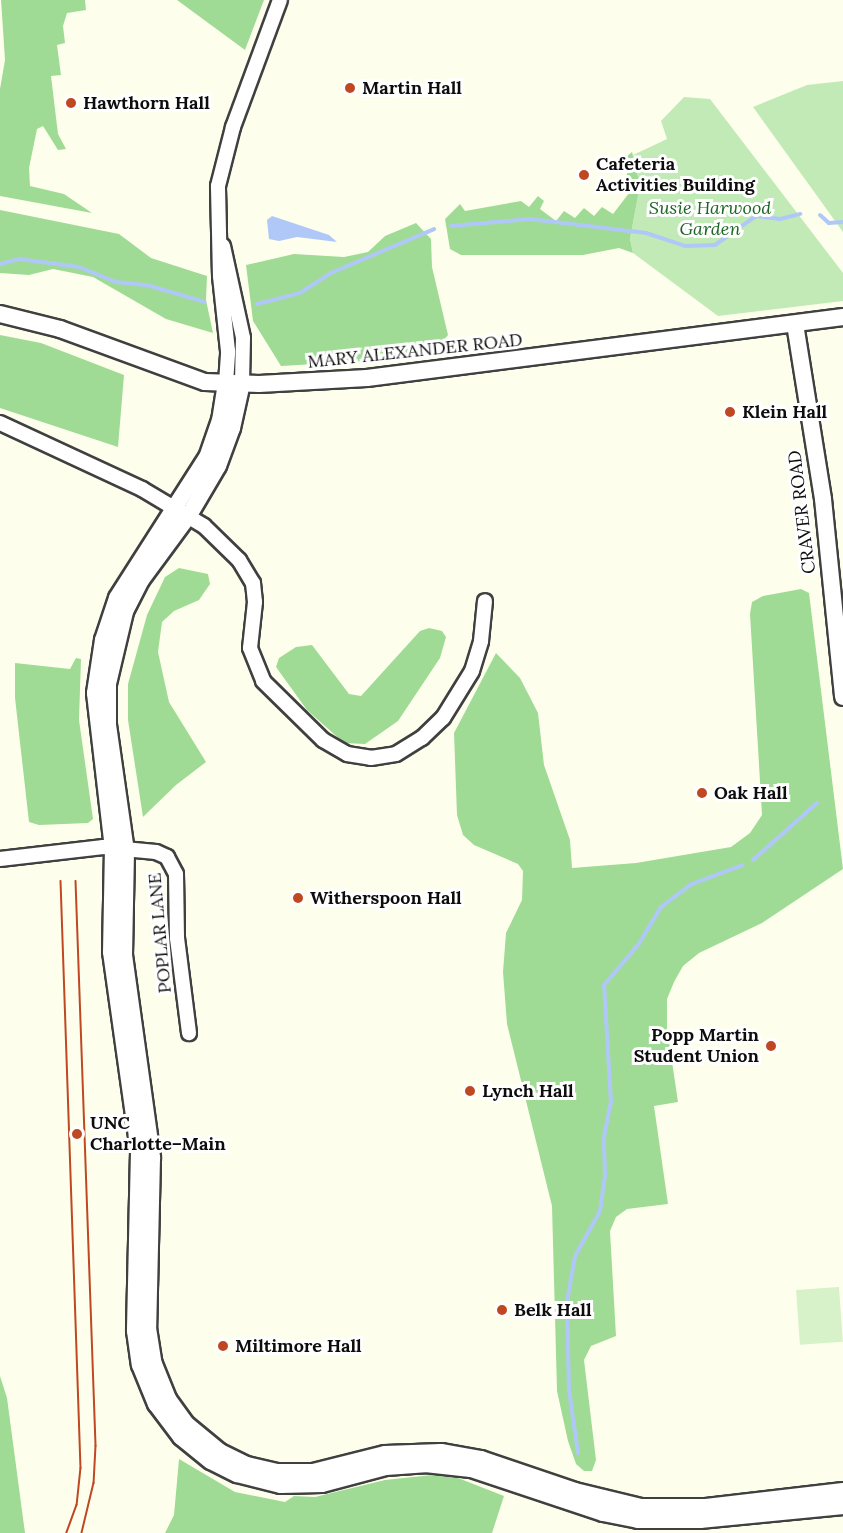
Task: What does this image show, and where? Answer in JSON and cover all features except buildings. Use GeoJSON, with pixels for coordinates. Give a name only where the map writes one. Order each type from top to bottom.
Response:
{"type":"FeatureCollection","features":[{"type":"Feature","properties":{"kind":"street"},"geometry":{"type":"LineString","coordinates":[[280,0],[224,156],[218,186],[221,241],[232,275],[243,338],[224,453],[182,512],[134,592],[111,660],[108,725],[119,849],[123,944],[146,1176],[148,1321],[154,1364],[164,1390],[186,1424],[233,1459],[267,1471],[306,1473],[385,1454],[450,1453],[599,1498],[640,1507],[706,1507],[843,1491]]}},
{"type":"Feature","properties":{"kind":"street","name":"MARY ALEXANDER ROAD"},"geometry":{"type":"LineString","coordinates":[[0,314],[60,329],[201,381],[234,383],[367,378],[843,317]]}},
{"type":"Feature","properties":{"kind":"street","name":"CRAVER ROAD"},"geometry":{"type":"LineString","coordinates":[[795,324],[822,499],[843,697]]}},
{"type":"Feature","properties":{"kind":"street"},"geometry":{"type":"LineString","coordinates":[[0,423],[182,512],[233,555],[250,576],[255,598],[250,648],[263,681],[323,740],[347,754],[371,758],[396,754],[422,738],[443,718],[472,671],[481,641],[485,601]]}},
{"type":"Feature","properties":{"kind":"street","name":"POPLAR LANE"},"geometry":{"type":"LineString","coordinates":[[0,859],[119,849],[162,854],[174,868],[177,945],[189,1033]]}},
{"type":"Feature","properties":{"kind":"street"},"geometry":{"type":"LineString","coordinates":[[146,1176],[135,1331],[140,1365],[168,1421],[193,1448],[229,1471],[268,1483],[305,1485],[386,1467],[452,1466],[603,1513],[650,1520],[700,1520],[843,1506]]}},
{"type":"Feature","properties":{"kind":"green space"},"geometry":{"type":"Polygon","coordinates":[[[1,0],[85,0],[86,10],[67,13],[63,26],[65,43],[57,45],[61,75],[51,76],[58,134],[66,149],[58,150],[43,126],[37,129],[29,168],[30,186],[64,194],[92,213],[0,196],[0,89],[5,60],[1,0]]]}},
{"type":"Feature","properties":{"kind":"green space"},"geometry":{"type":"Polygon","coordinates":[[[177,0],[264,0],[245,50],[177,0]]]}},
{"type":"Feature","properties":{"kind":"green space"},"geometry":{"type":"Polygon","coordinates":[[[843,81],[843,232],[753,107],[807,85],[843,81]]]}},
{"type":"Feature","properties":{"kind":"green space","name":"Susie Harwood Garden"},"geometry":{"type":"Polygon","coordinates":[[[684,97],[710,99],[843,273],[843,301],[718,316],[633,253],[630,239],[640,185],[633,155],[667,139],[661,121],[684,97]]]}},
{"type":"Feature","properties":{"kind":"green space"},"geometry":{"type":"Polygon","coordinates":[[[632,152],[640,185],[630,239],[633,253],[619,248],[583,255],[461,255],[450,249],[445,219],[460,204],[465,211],[521,201],[529,207],[538,196],[544,201],[540,209],[556,221],[564,211],[575,218],[584,208],[594,216],[602,207],[613,214],[633,188],[624,179],[630,169],[620,162],[632,152]]]}},
{"type":"Feature","properties":{"kind":"green space"},"geometry":{"type":"Polygon","coordinates":[[[0,210],[119,234],[151,258],[207,276],[206,300],[213,333],[166,319],[93,277],[53,269],[29,275],[0,273],[0,210]]]}},
{"type":"Feature","properties":{"kind":"green space"},"geometry":{"type":"Polygon","coordinates":[[[416,223],[431,239],[432,267],[448,335],[438,347],[367,361],[281,366],[253,321],[246,265],[294,254],[344,257],[368,252],[385,236],[416,223]]]}},
{"type":"Feature","properties":{"kind":"green space"},"geometry":{"type":"Polygon","coordinates":[[[0,335],[41,343],[124,375],[118,447],[0,408],[0,335]]]}},
{"type":"Feature","properties":{"kind":"green space"},"geometry":{"type":"Polygon","coordinates":[[[179,568],[208,574],[210,584],[199,600],[174,611],[162,622],[158,652],[169,702],[206,762],[176,785],[143,817],[128,720],[128,684],[147,615],[165,577],[179,568]]]}},
{"type":"Feature","properties":{"kind":"green space"},"geometry":{"type":"Polygon","coordinates":[[[801,589],[809,593],[843,869],[762,923],[699,953],[683,966],[674,982],[667,999],[667,1028],[678,1102],[654,1106],[668,1204],[627,1209],[616,1217],[610,1231],[616,1336],[591,1346],[584,1360],[596,1460],[592,1471],[584,1471],[576,1464],[568,1441],[557,1391],[552,1206],[507,1024],[503,972],[506,933],[522,900],[523,871],[518,864],[474,845],[463,835],[457,815],[454,733],[496,653],[520,678],[538,713],[544,765],[570,840],[572,868],[636,863],[731,847],[750,833],[762,815],[750,614],[752,602],[763,596],[801,589]]]}},
{"type":"Feature","properties":{"kind":"green space"},"geometry":{"type":"Polygon","coordinates":[[[429,628],[442,631],[446,637],[440,658],[398,721],[365,744],[344,743],[307,710],[276,667],[279,658],[296,647],[312,645],[349,694],[361,696],[420,631],[429,628]]]}},
{"type":"Feature","properties":{"kind":"green space"},"geometry":{"type":"Polygon","coordinates":[[[76,658],[81,659],[79,720],[93,819],[88,823],[39,825],[29,822],[15,698],[15,663],[70,669],[76,658]]]}},
{"type":"Feature","properties":{"kind":"green space"},"geometry":{"type":"Polygon","coordinates":[[[839,1287],[843,1342],[800,1345],[796,1290],[839,1287]]]}},
{"type":"Feature","properties":{"kind":"green space"},"geometry":{"type":"Polygon","coordinates":[[[0,1376],[7,1398],[25,1533],[0,1533],[0,1376]]]}},
{"type":"Feature","properties":{"kind":"green space"},"geometry":{"type":"Polygon","coordinates":[[[179,1459],[235,1492],[285,1502],[294,1496],[315,1497],[385,1480],[432,1475],[458,1478],[504,1496],[492,1533],[165,1533],[174,1515],[179,1459]]]}},
{"type":"Feature","properties":{"kind":"water"},"geometry":{"type":"Polygon","coordinates":[[[272,216],[329,235],[337,242],[297,237],[279,241],[269,239],[267,220],[272,216]]]}},
{"type":"Feature","properties":{"kind":"waterway"},"geometry":{"type":"LineString","coordinates":[[451,226],[530,219],[646,233],[685,246],[715,245],[756,216],[780,219],[800,214]]}},
{"type":"Feature","properties":{"kind":"waterway"},"geometry":{"type":"LineString","coordinates":[[820,215],[829,223],[843,222]]}},
{"type":"Feature","properties":{"kind":"waterway"},"geometry":{"type":"LineString","coordinates":[[257,304],[300,293],[331,273],[434,229]]}},
{"type":"Feature","properties":{"kind":"waterway"},"geometry":{"type":"LineString","coordinates":[[0,264],[19,259],[79,267],[116,282],[147,285],[205,302]]}},
{"type":"Feature","properties":{"kind":"waterway"},"geometry":{"type":"LineString","coordinates":[[753,860],[817,803]]}},
{"type":"Feature","properties":{"kind":"waterway"},"geometry":{"type":"LineString","coordinates":[[578,1453],[569,1390],[567,1302],[575,1256],[600,1211],[605,1174],[604,1137],[611,1102],[604,985],[638,945],[661,907],[692,884],[743,865]]}},
{"type":"Feature","properties":{"kind":"tram line"},"geometry":{"type":"LineString","coordinates":[[61,881],[81,1468],[77,1505],[67,1533]]}},
{"type":"Feature","properties":{"kind":"tram line"},"geometry":{"type":"LineString","coordinates":[[76,881],[96,1446],[94,1483],[82,1533]]}},
{"type":"Feature","properties":{"kind":"place","name":"Martin Hall"},"geometry":{"type":"Point","coordinates":[350,88]}},
{"type":"Feature","properties":{"kind":"place","name":"Hawthorn Hall"},"geometry":{"type":"Point","coordinates":[71,103]}},
{"type":"Feature","properties":{"kind":"place","name":"Cafeteria Activities Building"},"geometry":{"type":"Point","coordinates":[584,175]}},
{"type":"Feature","properties":{"kind":"place","name":"Klein Hall"},"geometry":{"type":"Point","coordinates":[730,412]}},
{"type":"Feature","properties":{"kind":"place","name":"Oak Hall"},"geometry":{"type":"Point","coordinates":[702,793]}},
{"type":"Feature","properties":{"kind":"place","name":"Witherspoon Hall"},"geometry":{"type":"Point","coordinates":[298,898]}},
{"type":"Feature","properties":{"kind":"place","name":"Popp Martin Student Union"},"geometry":{"type":"Point","coordinates":[771,1046]}},
{"type":"Feature","properties":{"kind":"place","name":"Lynch Hall"},"geometry":{"type":"Point","coordinates":[470,1091]}},
{"type":"Feature","properties":{"kind":"place","name":"UNC Charlotte–Main"},"geometry":{"type":"Point","coordinates":[77,1134]}},
{"type":"Feature","properties":{"kind":"place","name":"Belk Hall"},"geometry":{"type":"Point","coordinates":[502,1310]}},
{"type":"Feature","properties":{"kind":"place","name":"Miltimore Hall"},"geometry":{"type":"Point","coordinates":[223,1346]}}]}
